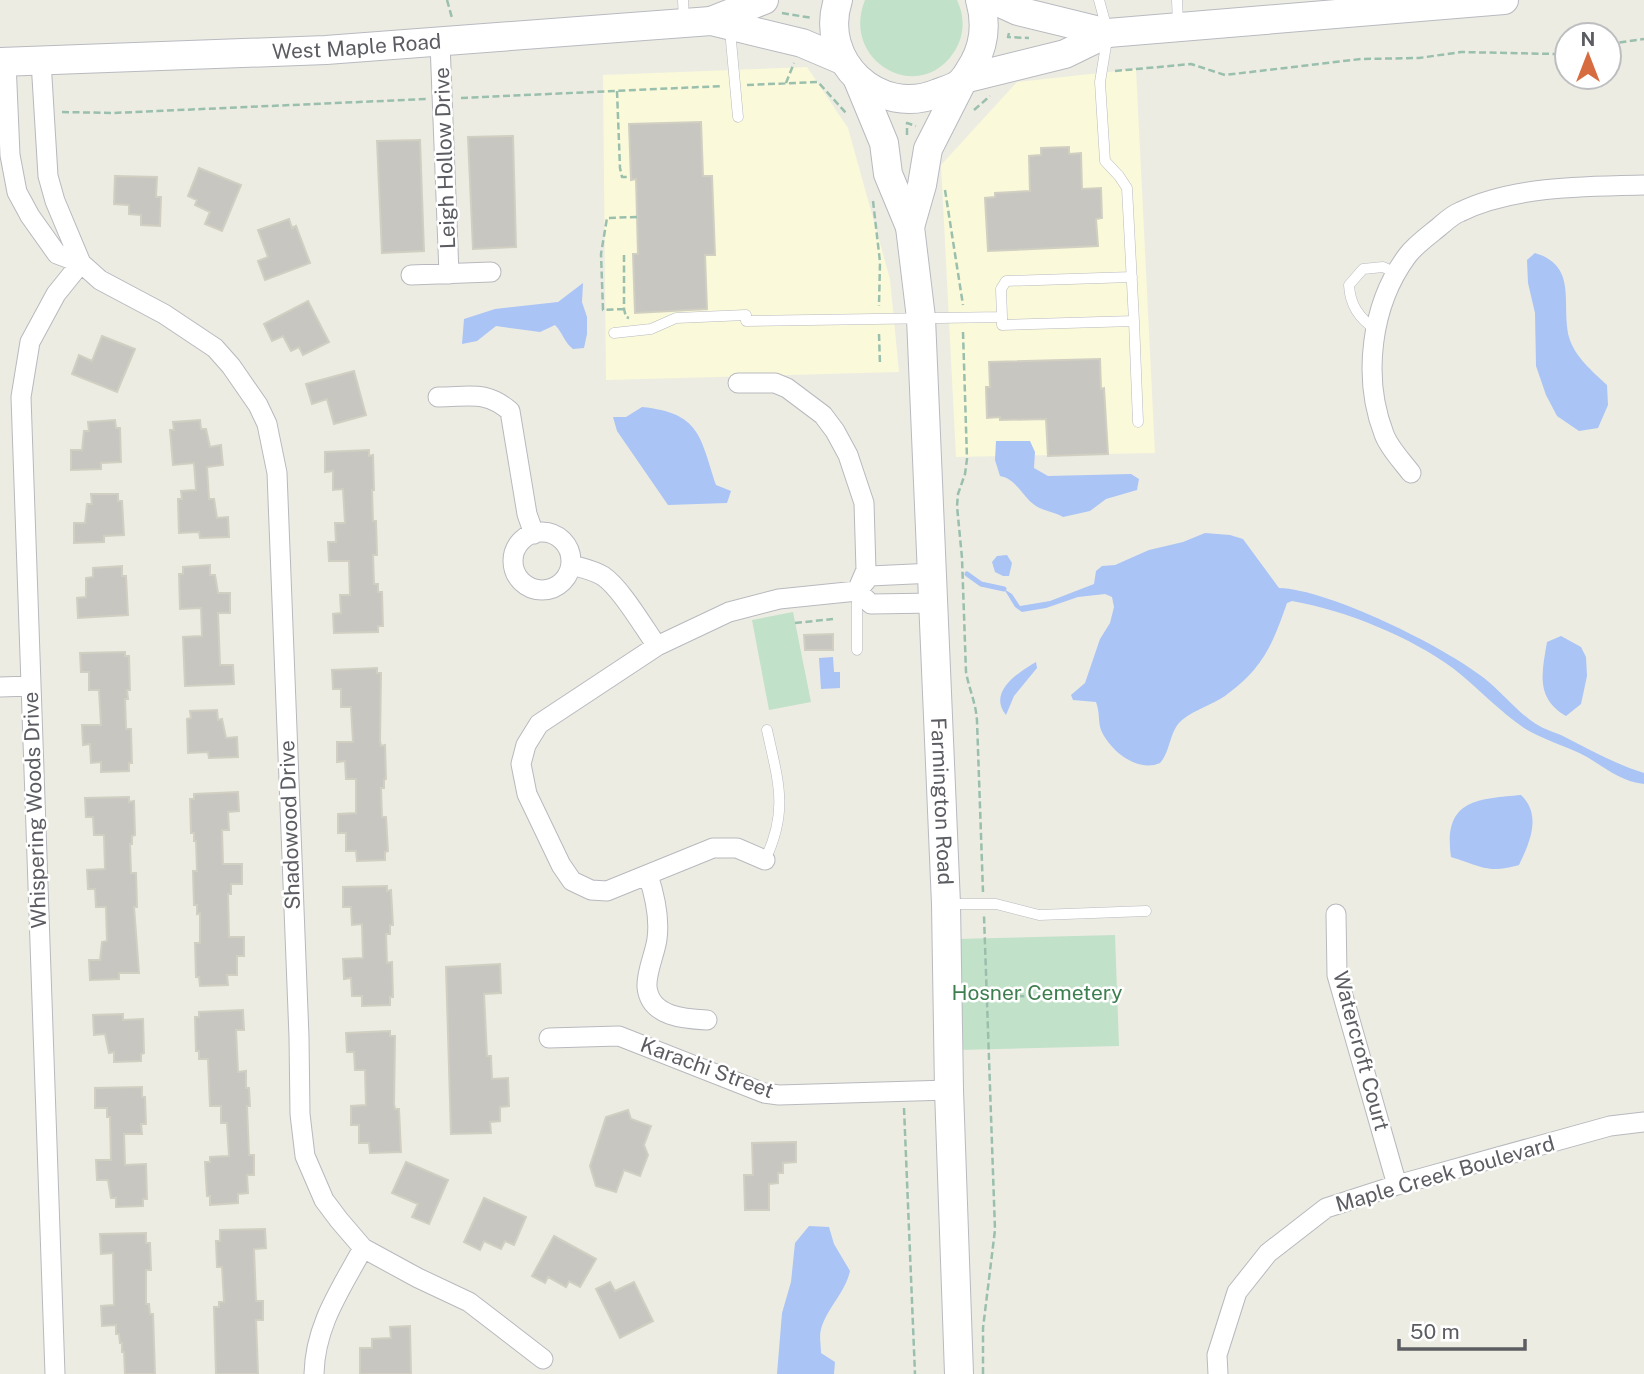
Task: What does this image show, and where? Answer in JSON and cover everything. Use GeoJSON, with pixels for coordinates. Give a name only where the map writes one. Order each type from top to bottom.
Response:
{"type":"FeatureCollection","features":[{"type":"Feature","properties":{"kind":"main road","name":"Farmington Road"},"geometry":{"type":"LineString","coordinates":[[838,0],[834,36],[884,143],[888,174],[910,227],[921,317],[946,904],[949,1090],[959,1374]]}},
{"type":"Feature","properties":{"kind":"main road","name":"Farmington Road"},"geometry":{"type":"LineString","coordinates":[[910,227],[922,185],[928,149],[978,55],[984,34],[984,12],[980,0]]}},
{"type":"Feature","properties":{"kind":"main road"},"geometry":{"type":"LineString","coordinates":[[994,0],[1018,11],[1108,33]]}},
{"type":"Feature","properties":{"kind":"main road"},"geometry":{"type":"LineString","coordinates":[[962,81],[1065,54],[1108,33],[1177,13],[1320,11],[1504,0]]}},
{"type":"Feature","properties":{"kind":"main road","name":"West Maple Road"},"geometry":{"type":"LineString","coordinates":[[3,62],[440,43],[702,18],[771,4]]}},
{"type":"Feature","properties":{"kind":"main road","name":"West Maple Road"},"geometry":{"type":"LineString","coordinates":[[702,18],[802,43],[850,70],[878,94],[902,100],[926,98],[962,81]]}},
{"type":"Feature","properties":{"kind":"street","name":"Leigh Hollow Drive"},"geometry":{"type":"LineString","coordinates":[[440,43],[449,274]]}},
{"type":"Feature","properties":{"kind":"street","name":"Shadowood Drive"},"geometry":{"type":"LineString","coordinates":[[41,61],[48,176],[55,201],[81,263]]}},
{"type":"Feature","properties":{"kind":"street","name":"Shadowood Drive"},"geometry":{"type":"LineString","coordinates":[[3,62],[10,155],[17,192],[57,254],[81,263],[100,280],[164,314],[215,348],[258,405],[267,424],[277,473],[301,1136],[305,1156],[324,1200],[363,1248],[469,1302],[543,1359]]}},
{"type":"Feature","properties":{"kind":"street"},"geometry":{"type":"LineString","coordinates":[[1411,473],[1385,437],[1374,403],[1373,361],[1378,317],[1396,273],[1408,254],[1458,212],[1492,200],[1541,191],[1644,185]]}},
{"type":"Feature","properties":{"kind":"street","name":"Whispering Woods Drive"},"geometry":{"type":"LineString","coordinates":[[55,1374],[21,397],[30,342],[34,333],[56,294],[81,263]]}},
{"type":"Feature","properties":{"kind":"street"},"geometry":{"type":"LineString","coordinates":[[411,275],[491,272]]}},
{"type":"Feature","properties":{"kind":"street"},"geometry":{"type":"LineString","coordinates":[[738,383],[775,383],[787,388],[823,415],[835,431],[861,487],[864,503],[866,570],[857,591]]}},
{"type":"Feature","properties":{"kind":"street"},"geometry":{"type":"LineString","coordinates":[[439,397],[485,396],[495,399],[510,411],[527,514],[534,534]]}},
{"type":"Feature","properties":{"kind":"street"},"geometry":{"type":"LineString","coordinates":[[543,532],[561,539],[571,555],[572,565],[563,582],[546,590],[528,587],[520,581],[515,572],[514,554],[525,538],[534,534],[543,532]]}},
{"type":"Feature","properties":{"kind":"street"},"geometry":{"type":"LineString","coordinates":[[572,565],[589,569],[604,577],[657,646]]}},
{"type":"Feature","properties":{"kind":"street"},"geometry":{"type":"LineString","coordinates":[[765,860],[737,848],[713,848],[607,891],[591,890],[572,881],[561,865],[527,794],[522,764],[526,745],[539,724],[657,646],[729,612],[779,599],[857,591],[870,576],[934,573]]}},
{"type":"Feature","properties":{"kind":"street"},"geometry":{"type":"LineString","coordinates":[[857,591],[871,604],[935,603]]}},
{"type":"Feature","properties":{"kind":"street"},"geometry":{"type":"LineString","coordinates":[[0,687],[31,686]]}},
{"type":"Feature","properties":{"kind":"street"},"geometry":{"type":"LineString","coordinates":[[648,875],[658,916],[657,938],[647,986],[651,998],[671,1016],[707,1020]]}},
{"type":"Feature","properties":{"kind":"street","name":"Watercroft Court"},"geometry":{"type":"LineString","coordinates":[[1336,914],[1337,975],[1397,1185]]}},
{"type":"Feature","properties":{"kind":"street","name":"Karachi Street"},"geometry":{"type":"LineString","coordinates":[[549,1038],[619,1036],[764,1093],[779,1096],[949,1090]]}},
{"type":"Feature","properties":{"kind":"street","name":"Maple Creek Boulevard"},"geometry":{"type":"LineString","coordinates":[[1218,1374],[1217,1355],[1237,1292],[1268,1253],[1326,1208],[1397,1185],[1611,1126],[1644,1122]]}},
{"type":"Feature","properties":{"kind":"street"},"geometry":{"type":"LineString","coordinates":[[314,1374],[323,1323],[363,1248]]}},
{"type":"Feature","properties":{"kind":"lane"},"geometry":{"type":"LineString","coordinates":[[1099,0],[1108,33],[1101,72],[1105,161],[1127,188],[1138,422]]}},
{"type":"Feature","properties":{"kind":"lane"},"geometry":{"type":"LineString","coordinates":[[702,18],[735,86],[738,117]]}},
{"type":"Feature","properties":{"kind":"lane"},"geometry":{"type":"LineString","coordinates":[[1376,330],[1362,321],[1350,300],[1349,285],[1363,269],[1382,267],[1396,273]]}},
{"type":"Feature","properties":{"kind":"lane"},"geometry":{"type":"LineString","coordinates":[[1132,277],[1006,281],[1002,289],[1002,325],[1134,321]]}},
{"type":"Feature","properties":{"kind":"lane"},"geometry":{"type":"LineString","coordinates":[[614,333],[655,327],[676,317],[1002,317]]}},
{"type":"Feature","properties":{"kind":"lane"},"geometry":{"type":"LineString","coordinates":[[857,591],[857,650]]}},
{"type":"Feature","properties":{"kind":"lane"},"geometry":{"type":"LineString","coordinates":[[765,860],[781,814],[779,789],[767,730]]}},
{"type":"Feature","properties":{"kind":"lane"},"geometry":{"type":"LineString","coordinates":[[946,904],[983,903],[1039,915],[1146,911]]}},
{"type":"Feature","properties":{"kind":"path"},"geometry":{"type":"LineString","coordinates":[[771,4],[778,12],[813,16],[808,29]]}},
{"type":"Feature","properties":{"kind":"path"},"geometry":{"type":"LineString","coordinates":[[1623,42],[1644,39]]}},
{"type":"Feature","properties":{"kind":"path"},"geometry":{"type":"LineString","coordinates":[[1101,72],[1191,64],[1225,75],[1361,59],[1419,58],[1461,52],[1553,54]]}},
{"type":"Feature","properties":{"kind":"path"},"geometry":{"type":"LineString","coordinates":[[786,83],[797,57]]}},
{"type":"Feature","properties":{"kind":"path"},"geometry":{"type":"LineString","coordinates":[[53,111],[113,113],[818,82],[851,120]]}},
{"type":"Feature","properties":{"kind":"path"},"geometry":{"type":"LineString","coordinates":[[617,91],[620,168],[622,177],[627,177]]}},
{"type":"Feature","properties":{"kind":"path"},"geometry":{"type":"LineString","coordinates":[[973,110],[993,94]]}},
{"type":"Feature","properties":{"kind":"path"},"geometry":{"type":"LineString","coordinates":[[945,188],[964,317],[967,459],[957,506],[962,558],[966,672],[969,689],[976,704],[977,721],[995,1230],[983,1328],[984,1374]]}},
{"type":"Feature","properties":{"kind":"path"},"geometry":{"type":"LineString","coordinates":[[873,193],[880,262],[880,365]]}},
{"type":"Feature","properties":{"kind":"path"},"geometry":{"type":"LineString","coordinates":[[624,309],[603,310],[601,254],[607,218],[637,217]]}},
{"type":"Feature","properties":{"kind":"path"},"geometry":{"type":"LineString","coordinates":[[624,255],[626,317],[655,327]]}},
{"type":"Feature","properties":{"kind":"path"},"geometry":{"type":"LineString","coordinates":[[795,623],[833,619]]}},
{"type":"Feature","properties":{"kind":"path"},"geometry":{"type":"LineString","coordinates":[[986,990],[1003,990],[1014,996],[1050,997]]}},
{"type":"Feature","properties":{"kind":"path"},"geometry":{"type":"LineString","coordinates":[[903,1091],[915,1374]]}},
{"type":"Feature","properties":{"kind":"shaded area"},"geometry":{"type":"Polygon","coordinates":[[[807,67],[848,128],[890,279],[899,372],[606,380],[603,75],[807,67]]]}},
{"type":"Feature","properties":{"kind":"shaded area"},"geometry":{"type":"Polygon","coordinates":[[[1136,69],[1155,453],[956,457],[941,165],[1017,82],[1136,69]]]}},
{"type":"Feature","properties":{"kind":"green space"},"geometry":{"type":"Polygon","coordinates":[[[865,0],[957,0],[963,26],[958,46],[939,68],[922,75],[904,75],[887,69],[873,57],[863,41],[860,22],[865,0]]]}},
{"type":"Feature","properties":{"kind":"green space"},"geometry":{"type":"Polygon","coordinates":[[[793,612],[811,702],[769,710],[752,620],[793,612]]]}},
{"type":"Feature","properties":{"kind":"green space","name":"Hosner Cemetery"},"geometry":{"type":"Polygon","coordinates":[[[1115,935],[1119,1046],[959,1050],[956,939],[1115,935]]]}},
{"type":"Feature","properties":{"kind":"water"},"geometry":{"type":"Polygon","coordinates":[[[1535,253],[1548,259],[1563,276],[1571,344],[1607,385],[1608,405],[1598,428],[1579,431],[1557,416],[1546,395],[1536,366],[1535,313],[1528,283],[1527,260],[1535,253]]]}},
{"type":"Feature","properties":{"kind":"water"},"geometry":{"type":"Polygon","coordinates":[[[583,283],[582,302],[587,317],[584,348],[573,349],[555,325],[540,332],[496,326],[477,341],[462,344],[464,319],[495,309],[558,302],[583,283]]]}},
{"type":"Feature","properties":{"kind":"water"},"geometry":{"type":"Polygon","coordinates":[[[642,407],[676,415],[687,421],[695,430],[716,485],[731,491],[727,503],[668,505],[617,431],[613,417],[626,417],[642,407]]]}},
{"type":"Feature","properties":{"kind":"water"},"geometry":{"type":"Polygon","coordinates":[[[996,441],[1030,441],[1035,452],[1034,468],[1048,476],[1131,474],[1139,479],[1137,490],[1106,499],[1090,511],[1063,517],[1036,506],[1015,484],[1000,476],[995,460],[996,441]]]}},
{"type":"Feature","properties":{"kind":"water"},"geometry":{"type":"Polygon","coordinates":[[[1205,533],[1243,539],[1279,588],[1326,598],[1355,609],[1442,651],[1484,678],[1536,724],[1612,761],[1644,773],[1644,784],[1621,777],[1579,753],[1524,728],[1454,669],[1418,646],[1355,618],[1292,601],[1287,603],[1265,655],[1249,676],[1225,696],[1182,720],[1160,763],[1143,765],[1126,758],[1105,738],[1096,702],[1073,700],[1071,695],[1085,683],[1100,639],[1110,623],[1114,607],[1112,597],[1105,594],[1078,597],[1046,608],[1022,612],[1015,607],[1004,589],[1012,594],[1020,606],[1050,601],[1094,584],[1096,571],[1102,566],[1115,565],[1149,550],[1183,542],[1205,533]]]}},
{"type":"Feature","properties":{"kind":"water"},"geometry":{"type":"Polygon","coordinates":[[[1007,555],[1012,563],[1009,576],[1003,576],[995,572],[992,562],[997,556],[1007,555]]]}},
{"type":"Feature","properties":{"kind":"water"},"geometry":{"type":"Polygon","coordinates":[[[1561,636],[1581,647],[1586,657],[1587,676],[1581,704],[1566,716],[1549,701],[1543,683],[1547,642],[1561,636]]]}},
{"type":"Feature","properties":{"kind":"water"},"geometry":{"type":"Polygon","coordinates":[[[833,657],[834,672],[840,672],[840,688],[821,689],[819,658],[833,657]]]}},
{"type":"Feature","properties":{"kind":"water"},"geometry":{"type":"Polygon","coordinates":[[[1036,662],[1037,668],[1014,696],[1006,715],[1001,707],[1000,698],[1003,691],[1014,677],[1036,662]]]}},
{"type":"Feature","properties":{"kind":"water"},"geometry":{"type":"Polygon","coordinates":[[[1521,795],[1531,811],[1532,829],[1519,865],[1491,869],[1451,857],[1452,824],[1458,813],[1477,801],[1521,795]]]}},
{"type":"Feature","properties":{"kind":"water"},"geometry":{"type":"Polygon","coordinates":[[[809,1226],[829,1227],[834,1244],[850,1271],[820,1332],[821,1353],[835,1362],[834,1374],[777,1374],[782,1313],[791,1282],[795,1243],[809,1226]]]}},
{"type":"Feature","properties":{"kind":"building"},"geometry":{"type":"Polygon","coordinates":[[[701,122],[703,176],[712,176],[715,255],[705,255],[707,309],[635,313],[633,254],[638,254],[636,179],[631,180],[629,124],[701,122]]]}},
{"type":"Feature","properties":{"kind":"building"},"geometry":{"type":"Polygon","coordinates":[[[513,136],[516,247],[473,249],[468,137],[513,136]]]}},
{"type":"Feature","properties":{"kind":"building"},"geometry":{"type":"Polygon","coordinates":[[[420,140],[424,251],[382,253],[377,141],[420,140]]]}},
{"type":"Feature","properties":{"kind":"building"},"geometry":{"type":"Polygon","coordinates":[[[1069,147],[1069,154],[1081,153],[1082,189],[1101,188],[1102,218],[1096,219],[1098,246],[988,251],[985,198],[995,197],[995,193],[1030,191],[1029,156],[1041,155],[1041,148],[1069,147]]]}},
{"type":"Feature","properties":{"kind":"building"},"geometry":{"type":"Polygon","coordinates":[[[199,168],[241,185],[222,231],[205,224],[210,212],[195,205],[197,200],[188,196],[199,168]]]}},
{"type":"Feature","properties":{"kind":"building"},"geometry":{"type":"Polygon","coordinates":[[[115,176],[157,177],[156,197],[161,197],[160,226],[141,225],[141,215],[129,214],[129,205],[114,204],[115,176]]]}},
{"type":"Feature","properties":{"kind":"building"},"geometry":{"type":"Polygon","coordinates":[[[289,219],[292,228],[296,226],[310,263],[265,280],[258,261],[268,257],[258,230],[289,219]]]}},
{"type":"Feature","properties":{"kind":"building"},"geometry":{"type":"Polygon","coordinates":[[[308,301],[329,342],[303,355],[299,347],[291,351],[283,336],[272,341],[264,324],[308,301]]]}},
{"type":"Feature","properties":{"kind":"building"},"geometry":{"type":"Polygon","coordinates":[[[102,336],[135,349],[117,392],[72,374],[79,355],[92,361],[102,336]]]}},
{"type":"Feature","properties":{"kind":"building"},"geometry":{"type":"Polygon","coordinates":[[[1100,359],[1108,454],[1048,456],[1046,419],[987,418],[986,387],[990,387],[989,362],[1100,359]]]}},
{"type":"Feature","properties":{"kind":"building"},"geometry":{"type":"Polygon","coordinates":[[[354,371],[366,415],[334,424],[327,399],[312,404],[306,384],[354,371]]]}},
{"type":"Feature","properties":{"kind":"building"},"geometry":{"type":"Polygon","coordinates":[[[115,420],[116,428],[120,428],[121,462],[101,463],[101,469],[71,470],[71,450],[82,450],[84,431],[89,431],[88,422],[115,420]]]}},
{"type":"Feature","properties":{"kind":"building"},"geometry":{"type":"Polygon","coordinates":[[[200,420],[201,429],[206,429],[210,447],[221,445],[223,465],[207,467],[209,499],[214,499],[217,518],[228,517],[229,537],[200,538],[199,532],[179,533],[178,499],[182,499],[181,491],[196,490],[194,463],[173,465],[170,430],[174,430],[173,422],[200,420]]]}},
{"type":"Feature","properties":{"kind":"building"},"geometry":{"type":"Polygon","coordinates":[[[369,450],[369,456],[373,455],[373,521],[376,521],[374,584],[378,584],[378,592],[382,592],[383,626],[378,626],[378,632],[334,633],[333,614],[341,613],[340,595],[350,595],[349,561],[329,561],[328,542],[336,542],[335,523],[345,523],[343,489],[333,490],[333,471],[325,472],[325,452],[369,450]]]}},
{"type":"Feature","properties":{"kind":"building"},"geometry":{"type":"Polygon","coordinates":[[[91,494],[118,494],[118,501],[122,501],[124,535],[104,536],[104,542],[74,543],[74,523],[85,523],[87,504],[92,504],[91,494]]]}},
{"type":"Feature","properties":{"kind":"building"},"geometry":{"type":"Polygon","coordinates":[[[210,565],[210,575],[215,575],[218,593],[230,593],[230,613],[218,613],[220,665],[233,665],[234,684],[185,686],[183,637],[202,636],[201,608],[180,609],[179,574],[183,574],[183,567],[210,565]]]}},
{"type":"Feature","properties":{"kind":"building"},"geometry":{"type":"Polygon","coordinates":[[[122,566],[122,576],[126,576],[128,615],[78,618],[77,598],[86,597],[86,578],[93,577],[93,568],[122,566]]]}},
{"type":"Feature","properties":{"kind":"building"},"geometry":{"type":"Polygon","coordinates":[[[833,634],[833,650],[805,650],[804,635],[833,634]]]}},
{"type":"Feature","properties":{"kind":"building"},"geometry":{"type":"Polygon","coordinates":[[[125,652],[125,656],[129,656],[130,690],[127,690],[128,699],[125,699],[126,729],[131,729],[132,763],[129,763],[129,771],[101,772],[101,762],[91,763],[90,744],[83,745],[82,725],[101,725],[99,690],[89,690],[89,672],[81,672],[80,653],[125,652]]]}},
{"type":"Feature","properties":{"kind":"building"},"geometry":{"type":"Polygon","coordinates":[[[377,668],[377,673],[381,673],[380,741],[381,746],[385,745],[386,779],[384,788],[381,788],[382,817],[386,817],[388,851],[385,852],[385,860],[357,861],[356,851],[346,851],[346,833],[338,833],[338,814],[356,813],[356,779],[346,779],[345,761],[337,762],[337,742],[353,742],[351,707],[341,707],[341,689],[333,689],[332,670],[377,668]]]}},
{"type":"Feature","properties":{"kind":"building"},"geometry":{"type":"Polygon","coordinates":[[[217,710],[218,720],[222,719],[226,738],[237,737],[238,757],[209,758],[208,752],[188,753],[187,719],[191,718],[190,711],[217,710]]]}},
{"type":"Feature","properties":{"kind":"building"},"geometry":{"type":"Polygon","coordinates":[[[238,792],[239,811],[228,812],[229,830],[222,830],[223,864],[242,864],[242,884],[231,884],[231,894],[228,894],[229,937],[244,937],[244,956],[237,956],[237,975],[227,975],[228,985],[200,986],[199,977],[196,977],[195,943],[200,943],[200,913],[197,914],[197,905],[194,905],[196,841],[194,833],[191,833],[190,799],[194,799],[194,794],[238,792]]]}},
{"type":"Feature","properties":{"kind":"building"},"geometry":{"type":"Polygon","coordinates":[[[129,797],[129,802],[134,801],[135,835],[132,836],[130,844],[131,873],[136,873],[137,907],[134,907],[139,973],[119,973],[119,979],[90,980],[89,960],[100,960],[102,942],[107,941],[106,907],[96,907],[95,889],[88,889],[87,870],[105,869],[104,835],[94,835],[93,817],[86,817],[85,798],[129,797]]]}},
{"type":"Feature","properties":{"kind":"building"},"geometry":{"type":"Polygon","coordinates":[[[387,886],[387,891],[391,890],[393,925],[390,925],[390,934],[386,934],[387,963],[392,962],[393,997],[390,997],[390,1005],[362,1006],[362,996],[352,996],[351,978],[344,979],[343,959],[363,958],[362,924],[352,925],[351,907],[343,907],[343,887],[387,886]]]}},
{"type":"Feature","properties":{"kind":"building"},"geometry":{"type":"Polygon","coordinates":[[[500,964],[501,993],[484,994],[487,1056],[491,1056],[492,1079],[508,1078],[509,1106],[500,1107],[500,1121],[490,1122],[491,1133],[451,1134],[446,967],[500,964]]]}},
{"type":"Feature","properties":{"kind":"building"},"geometry":{"type":"Polygon","coordinates":[[[243,1010],[244,1030],[236,1030],[238,1072],[246,1071],[246,1088],[249,1088],[249,1155],[254,1155],[254,1175],[247,1175],[248,1193],[238,1194],[238,1203],[210,1205],[205,1162],[210,1162],[210,1157],[229,1156],[227,1123],[221,1123],[221,1106],[210,1106],[208,1059],[199,1059],[199,1051],[196,1051],[195,1017],[199,1017],[199,1012],[243,1010]]]}},
{"type":"Feature","properties":{"kind":"building"},"geometry":{"type":"Polygon","coordinates":[[[123,1014],[123,1020],[143,1019],[144,1053],[141,1054],[141,1061],[114,1062],[114,1052],[109,1053],[105,1034],[94,1035],[93,1015],[123,1014]]]}},
{"type":"Feature","properties":{"kind":"building"},"geometry":{"type":"Polygon","coordinates":[[[390,1031],[390,1036],[395,1036],[394,1104],[395,1109],[399,1109],[401,1152],[370,1153],[369,1143],[359,1143],[359,1125],[351,1125],[351,1106],[366,1105],[365,1070],[355,1070],[354,1052],[347,1052],[346,1033],[390,1031]]]}},
{"type":"Feature","properties":{"kind":"building"},"geometry":{"type":"Polygon","coordinates":[[[142,1087],[146,1124],[141,1124],[142,1134],[124,1134],[125,1165],[146,1164],[147,1199],[143,1199],[143,1206],[116,1207],[116,1198],[111,1198],[108,1180],[97,1180],[96,1160],[111,1160],[110,1117],[107,1117],[107,1108],[95,1108],[95,1088],[142,1087]]]}},
{"type":"Feature","properties":{"kind":"building"},"geometry":{"type":"Polygon","coordinates":[[[628,1110],[631,1119],[651,1126],[644,1145],[648,1155],[640,1176],[624,1170],[616,1192],[596,1186],[590,1166],[606,1117],[628,1110]]]}},
{"type":"Feature","properties":{"kind":"building"},"geometry":{"type":"Polygon","coordinates":[[[796,1142],[796,1162],[783,1163],[783,1173],[778,1173],[778,1183],[769,1184],[769,1210],[745,1210],[744,1175],[753,1175],[752,1143],[796,1142]]]}},
{"type":"Feature","properties":{"kind":"building"},"geometry":{"type":"Polygon","coordinates":[[[406,1162],[448,1180],[429,1224],[412,1217],[418,1204],[392,1193],[406,1162]]]}},
{"type":"Feature","properties":{"kind":"building"},"geometry":{"type":"Polygon","coordinates":[[[484,1198],[526,1217],[514,1245],[505,1241],[501,1249],[484,1241],[480,1250],[464,1242],[484,1198]]]}},
{"type":"Feature","properties":{"kind":"building"},"geometry":{"type":"Polygon","coordinates":[[[265,1229],[266,1248],[254,1249],[256,1301],[263,1301],[263,1320],[256,1320],[258,1374],[216,1374],[214,1307],[219,1307],[219,1302],[224,1302],[222,1267],[217,1267],[216,1241],[220,1241],[220,1230],[265,1229]]]}},
{"type":"Feature","properties":{"kind":"building"},"geometry":{"type":"Polygon","coordinates":[[[146,1233],[146,1243],[150,1243],[151,1270],[146,1270],[146,1304],[149,1304],[150,1314],[153,1314],[155,1374],[125,1374],[124,1352],[119,1334],[116,1334],[116,1325],[102,1326],[101,1306],[114,1305],[113,1253],[101,1254],[100,1234],[146,1233]]]}},
{"type":"Feature","properties":{"kind":"building"},"geometry":{"type":"Polygon","coordinates":[[[554,1236],[596,1259],[580,1287],[569,1281],[566,1287],[548,1277],[545,1283],[532,1276],[554,1236]]]}},
{"type":"Feature","properties":{"kind":"building"},"geometry":{"type":"Polygon","coordinates":[[[610,1282],[615,1291],[634,1282],[653,1321],[620,1338],[596,1289],[610,1282]]]}},
{"type":"Feature","properties":{"kind":"building"},"geometry":{"type":"Polygon","coordinates":[[[410,1326],[411,1374],[360,1374],[360,1348],[372,1348],[372,1339],[391,1338],[390,1327],[410,1326]]]}},
{"type":"Feature","properties":{"kind":"waterway"},"geometry":{"type":"LineString","coordinates":[[967,574],[981,584],[1004,589]]}}]}
